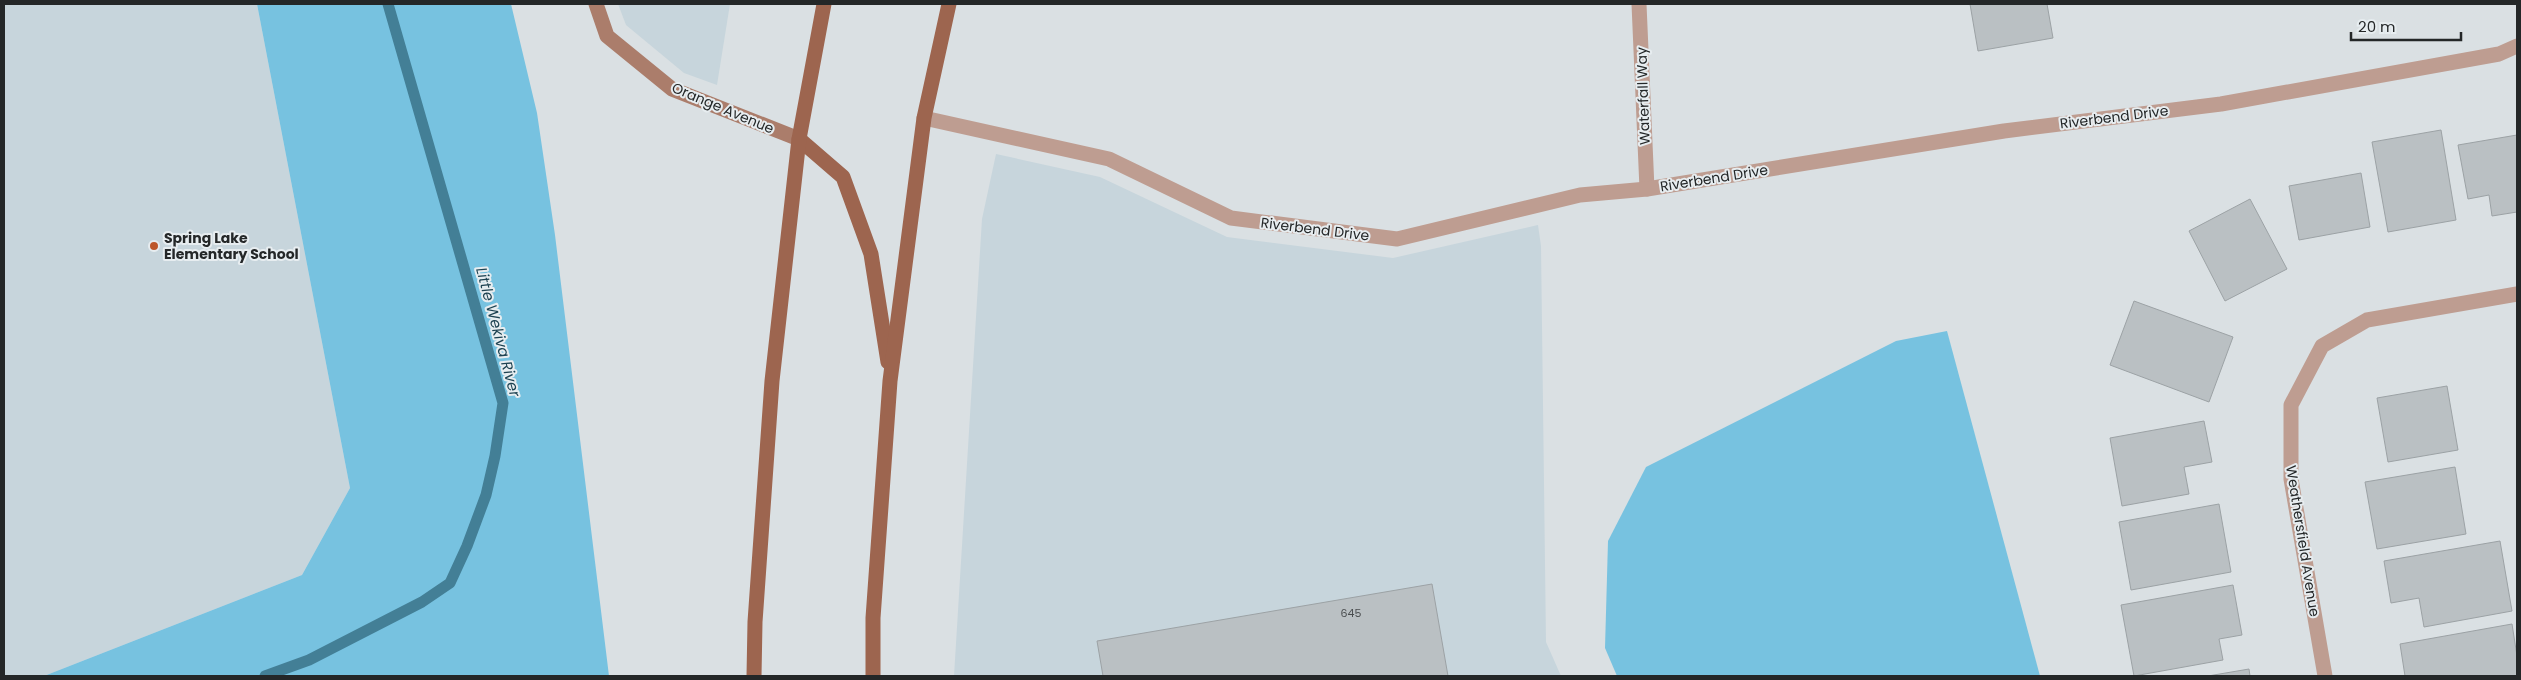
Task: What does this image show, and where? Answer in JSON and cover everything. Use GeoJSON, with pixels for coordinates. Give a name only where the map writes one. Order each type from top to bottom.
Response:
{"type":"FeatureCollection","features":[{"type":"Feature","properties":{"kind":"main road","name":"Orange Avenue"},"geometry":{"type":"LineString","coordinates":[[596,4],[607,36],[672,89],[799,139]]}},
{"type":"Feature","properties":{"kind":"main road"},"geometry":{"type":"LineString","coordinates":[[754,676],[755,622],[772,381],[799,139],[824,4]]}},
{"type":"Feature","properties":{"kind":"main road"},"geometry":{"type":"LineString","coordinates":[[874,676],[873,618],[890,381],[924,118],[949,4]]}},
{"type":"Feature","properties":{"kind":"main road"},"geometry":{"type":"LineString","coordinates":[[799,139],[843,176],[871,254],[890,381]]}},
{"type":"Feature","properties":{"kind":"street","name":"Waterfall Way"},"geometry":{"type":"LineString","coordinates":[[1639,4],[1647,189]]}},
{"type":"Feature","properties":{"kind":"street","name":"Riverbend Drive"},"geometry":{"type":"LineString","coordinates":[[924,118],[1109,159],[1231,218],[1397,239],[1580,196],[1647,189],[2004,131],[2221,104],[2499,54],[2517,46]]}},
{"type":"Feature","properties":{"kind":"street","name":"Weathersfield Avenue"},"geometry":{"type":"LineString","coordinates":[[2325,676],[2291,479],[2291,404],[2322,346],[2367,320],[2517,294]]}},
{"type":"Feature","properties":{"kind":"shaded area","name":"Spring Lake Elementary School"},"geometry":{"type":"Polygon","coordinates":[[[4,4],[257,4],[350,488],[302,575],[44,676],[4,676],[4,4]]]}},
{"type":"Feature","properties":{"kind":"shaded area"},"geometry":{"type":"Polygon","coordinates":[[[257,4],[511,4],[537,113],[555,235],[609,676],[44,676],[302,575],[350,488],[257,4]]]}},
{"type":"Feature","properties":{"kind":"shaded area"},"geometry":{"type":"Polygon","coordinates":[[[618,4],[730,4],[717,85],[684,73],[626,25],[618,4]]]}},
{"type":"Feature","properties":{"kind":"shaded area"},"geometry":{"type":"Polygon","coordinates":[[[996,154],[1100,177],[1227,237],[1393,258],[1538,225],[1541,246],[1546,642],[1561,676],[954,676],[982,219],[996,154]]]}},
{"type":"Feature","properties":{"kind":"shaded area"},"geometry":{"type":"Polygon","coordinates":[[[1947,331],[2040,676],[1617,676],[1605,648],[1608,541],[1646,467],[1896,341],[1947,331]]]}},
{"type":"Feature","properties":{"kind":"building"},"geometry":{"type":"Polygon","coordinates":[[[1970,4],[2047,4],[2053,38],[1978,51],[1970,4]]]}},
{"type":"Feature","properties":{"kind":"building"},"geometry":{"type":"Polygon","coordinates":[[[2441,130],[2456,220],[2388,232],[2372,142],[2441,130]]]}},
{"type":"Feature","properties":{"kind":"building"},"geometry":{"type":"Polygon","coordinates":[[[2517,135],[2517,212],[2492,216],[2489,195],[2468,199],[2458,145],[2517,135]]]}},
{"type":"Feature","properties":{"kind":"building"},"geometry":{"type":"Polygon","coordinates":[[[2361,173],[2370,227],[2299,240],[2289,186],[2361,173]]]}},
{"type":"Feature","properties":{"kind":"building"},"geometry":{"type":"Polygon","coordinates":[[[2250,199],[2287,269],[2225,301],[2189,231],[2250,199]]]}},
{"type":"Feature","properties":{"kind":"building"},"geometry":{"type":"Polygon","coordinates":[[[2134,301],[2233,337],[2209,402],[2110,365],[2134,301]]]}},
{"type":"Feature","properties":{"kind":"building"},"geometry":{"type":"Polygon","coordinates":[[[2447,386],[2458,450],[2388,462],[2377,398],[2447,386]]]}},
{"type":"Feature","properties":{"kind":"building"},"geometry":{"type":"Polygon","coordinates":[[[2204,421],[2212,462],[2184,467],[2189,494],[2122,506],[2110,438],[2204,421]]]}},
{"type":"Feature","properties":{"kind":"building"},"geometry":{"type":"Polygon","coordinates":[[[2455,467],[2466,534],[2377,549],[2365,482],[2455,467]]]}},
{"type":"Feature","properties":{"kind":"building"},"geometry":{"type":"Polygon","coordinates":[[[2219,504],[2231,572],[2131,590],[2119,522],[2219,504]]]}},
{"type":"Feature","properties":{"kind":"building"},"geometry":{"type":"Polygon","coordinates":[[[2500,541],[2512,611],[2424,627],[2419,598],[2391,603],[2384,561],[2500,541]]]}},
{"type":"Feature","properties":{"kind":"building"},"geometry":{"type":"Polygon","coordinates":[[[1432,584],[1448,676],[1103,676],[1097,641],[1432,584]]]}},
{"type":"Feature","properties":{"kind":"building"},"geometry":{"type":"Polygon","coordinates":[[[2233,585],[2242,635],[2219,639],[2223,660],[2134,676],[2121,605],[2233,585]]]}},
{"type":"Feature","properties":{"kind":"building"},"geometry":{"type":"Polygon","coordinates":[[[2512,624],[2517,656],[2517,676],[2405,676],[2400,644],[2512,624]]]}},
{"type":"Feature","properties":{"kind":"building"},"geometry":{"type":"Polygon","coordinates":[[[2249,669],[2250,676],[2208,676],[2249,669]]]}},
{"type":"Feature","properties":{"kind":"waterway","name":"Little Wekiva River"},"geometry":{"type":"LineString","coordinates":[[265,676],[309,660],[422,602],[450,583],[467,546],[486,495],[495,456],[503,403],[388,4]]}},
{"type":"Feature","properties":{"kind":"place","name":"Spring Lake Elementary School"},"geometry":{"type":"Point","coordinates":[154,246]}}]}
